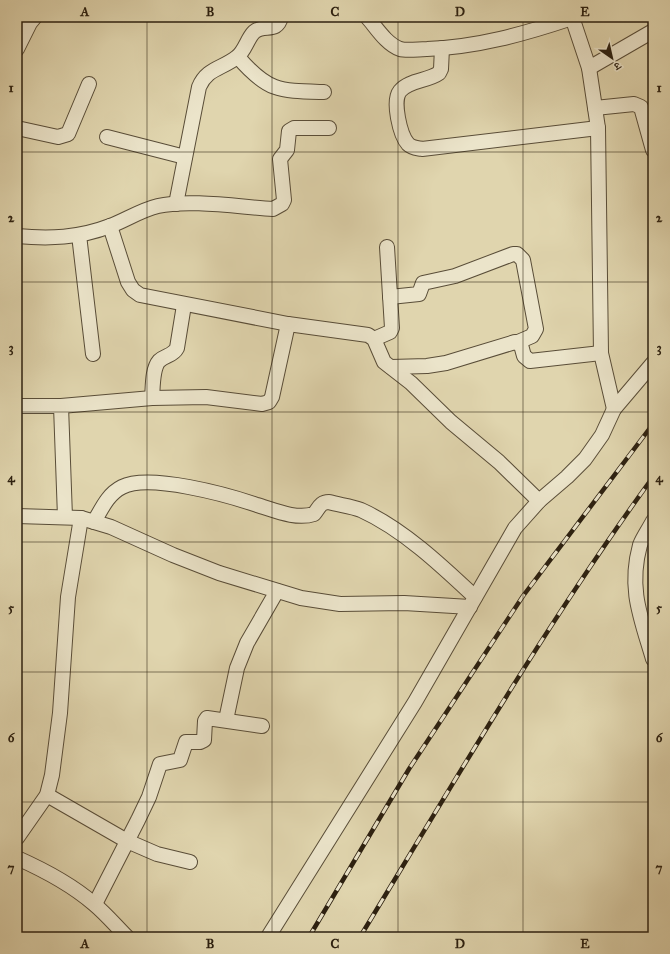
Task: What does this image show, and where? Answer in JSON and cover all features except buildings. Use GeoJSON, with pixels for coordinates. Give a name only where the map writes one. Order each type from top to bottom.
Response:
{"type":"FeatureCollection","features":[{"type":"Feature","properties":{"kind":"street"},"geometry":{"type":"LineString","coordinates":[[176,204],[199,87],[203,78],[208,73],[238,57],[254,33],[258,30],[276,27],[280,23],[281,17]]}},
{"type":"Feature","properties":{"kind":"street"},"geometry":{"type":"LineString","coordinates":[[367,17],[386,39],[401,49],[442,48],[488,42],[514,36],[572,17],[589,68],[598,128],[600,352],[614,410]]}},
{"type":"Feature","properties":{"kind":"street"},"geometry":{"type":"LineString","coordinates":[[17,49],[27,21]]}},
{"type":"Feature","properties":{"kind":"street"},"geometry":{"type":"LineString","coordinates":[[589,68],[653,31]]}},
{"type":"Feature","properties":{"kind":"street"},"geometry":{"type":"LineString","coordinates":[[442,48],[441,69],[439,73],[405,87],[396,97],[395,104],[403,135],[408,143],[414,148],[422,149],[598,128]]}},
{"type":"Feature","properties":{"kind":"street"},"geometry":{"type":"LineString","coordinates":[[238,57],[261,81],[275,88],[295,91],[324,92]]}},
{"type":"Feature","properties":{"kind":"street"},"geometry":{"type":"LineString","coordinates":[[17,128],[58,137],[68,134],[89,84]]}},
{"type":"Feature","properties":{"kind":"street"},"geometry":{"type":"LineString","coordinates":[[595,108],[634,104],[640,108],[653,150]]}},
{"type":"Feature","properties":{"kind":"street"},"geometry":{"type":"LineString","coordinates":[[17,236],[57,238],[79,235],[110,226],[157,206],[176,204],[273,209],[278,207],[284,200],[280,159],[287,150],[289,131],[294,128],[329,128]]}},
{"type":"Feature","properties":{"kind":"street"},"geometry":{"type":"LineString","coordinates":[[107,137],[186,157]]}},
{"type":"Feature","properties":{"kind":"street"},"geometry":{"type":"LineString","coordinates":[[110,226],[128,282],[133,290],[140,295],[184,305],[288,324],[368,335],[374,339],[379,354],[384,362],[411,383],[451,422],[499,462],[539,501]]}},
{"type":"Feature","properties":{"kind":"street"},"geometry":{"type":"LineString","coordinates":[[79,235],[93,354]]}},
{"type":"Feature","properties":{"kind":"street"},"geometry":{"type":"LineString","coordinates":[[374,339],[390,332],[392,328],[387,247]]}},
{"type":"Feature","properties":{"kind":"street"},"geometry":{"type":"LineString","coordinates":[[390,297],[417,295],[421,292],[423,283],[455,276],[513,254],[517,254],[521,256],[523,260],[536,329],[532,336],[518,342],[446,363],[427,366],[391,367]]}},
{"type":"Feature","properties":{"kind":"street"},"geometry":{"type":"LineString","coordinates":[[152,398],[156,369],[159,361],[175,352],[177,348],[184,305]]}},
{"type":"Feature","properties":{"kind":"street"},"geometry":{"type":"LineString","coordinates":[[17,406],[61,406],[152,398],[206,397],[262,404],[269,402],[272,398],[288,324]]}},
{"type":"Feature","properties":{"kind":"street"},"geometry":{"type":"LineString","coordinates":[[518,342],[524,356],[530,361],[600,352]]}},
{"type":"Feature","properties":{"kind":"street"},"geometry":{"type":"LineString","coordinates":[[268,937],[415,702],[515,528],[539,501],[585,459],[602,435],[614,410],[653,363]]}},
{"type":"Feature","properties":{"kind":"street"},"geometry":{"type":"LineString","coordinates":[[61,406],[64,517]]}},
{"type":"Feature","properties":{"kind":"street"},"geometry":{"type":"LineString","coordinates":[[17,838],[46,795],[56,755],[68,597],[88,520],[109,496],[123,486],[138,482],[159,483],[223,493],[278,512],[297,515],[314,514],[324,502],[361,510],[388,526],[426,552],[472,602]]}},
{"type":"Feature","properties":{"kind":"street"},"geometry":{"type":"LineString","coordinates":[[17,516],[64,517],[88,520],[112,527],[173,555],[219,573],[302,598],[340,604],[472,602]]}},
{"type":"Feature","properties":{"kind":"street"},"geometry":{"type":"LineString","coordinates":[[653,521],[641,544],[634,579],[638,607],[653,659]]}},
{"type":"Feature","properties":{"kind":"street"},"geometry":{"type":"LineString","coordinates":[[226,720],[237,668],[247,643],[277,591]]}},
{"type":"Feature","properties":{"kind":"street"},"geometry":{"type":"LineString","coordinates":[[95,904],[149,797],[160,764],[180,760],[186,742],[200,742],[204,740],[205,721],[207,718],[262,726]]}},
{"type":"Feature","properties":{"kind":"street"},"geometry":{"type":"LineString","coordinates":[[46,795],[127,841],[157,854],[190,862]]}},
{"type":"Feature","properties":{"kind":"street"},"geometry":{"type":"LineString","coordinates":[[17,858],[44,869],[95,904],[127,937]]}},
{"type":"Feature","properties":{"kind":"railway"},"geometry":{"type":"LineString","coordinates":[[309,937],[409,769],[523,596],[653,424]]}},
{"type":"Feature","properties":{"kind":"railway"},"geometry":{"type":"LineString","coordinates":[[360,937],[538,646],[575,589],[653,477]]}}]}
